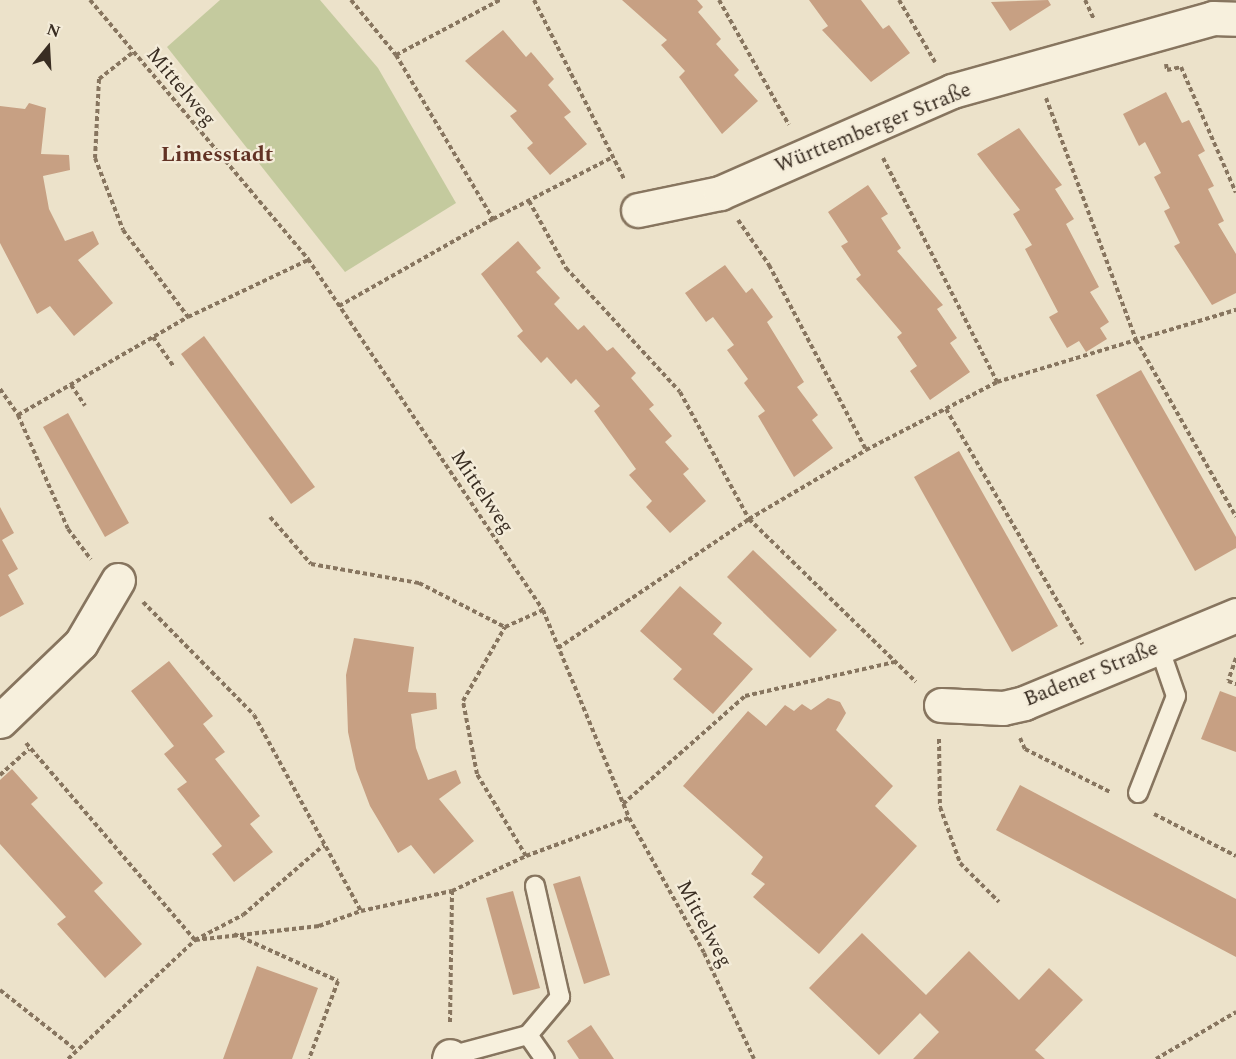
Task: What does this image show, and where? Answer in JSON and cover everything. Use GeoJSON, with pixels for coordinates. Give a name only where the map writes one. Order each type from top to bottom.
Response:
{"type":"FeatureCollection","features":[{"type":"Feature","properties":{"kind":"street","name":"Württemberger Straße"},"geometry":{"type":"LineString","coordinates":[[638,210],[720,193],[805,153],[952,92],[1159,36],[1224,12]]}},
{"type":"Feature","properties":{"kind":"street"},"geometry":{"type":"LineString","coordinates":[[4,718],[81,643],[118,579]]}},
{"type":"Feature","properties":{"kind":"street","name":"Badener Straße"},"geometry":{"type":"LineString","coordinates":[[941,705],[1003,708],[1236,615]]}},
{"type":"Feature","properties":{"kind":"lane"},"geometry":{"type":"LineString","coordinates":[[1138,793],[1176,696],[1159,647]]}},
{"type":"Feature","properties":{"kind":"lane"},"geometry":{"type":"LineString","coordinates":[[449,1058],[528,1035],[560,997],[535,886]]}},
{"type":"Feature","properties":{"kind":"lane"},"geometry":{"type":"LineString","coordinates":[[528,1035],[545,1059]]}},
{"type":"Feature","properties":{"kind":"path","name":"Mittelweg"},"geometry":{"type":"LineString","coordinates":[[90,0],[132,53],[308,260],[543,610],[629,818],[704,952],[754,1059]]}},
{"type":"Feature","properties":{"kind":"path"},"geometry":{"type":"LineString","coordinates":[[351,0],[396,55],[493,219]]}},
{"type":"Feature","properties":{"kind":"path"},"geometry":{"type":"LineString","coordinates":[[396,55],[501,0]]}},
{"type":"Feature","properties":{"kind":"path"},"geometry":{"type":"LineString","coordinates":[[534,0],[638,210]]}},
{"type":"Feature","properties":{"kind":"path"},"geometry":{"type":"LineString","coordinates":[[719,0],[805,153]]}},
{"type":"Feature","properties":{"kind":"path"},"geometry":{"type":"LineString","coordinates":[[899,0],[952,92]]}},
{"type":"Feature","properties":{"kind":"path"},"geometry":{"type":"LineString","coordinates":[[1159,36],[1167,70],[1181,66],[1236,194]]}},
{"type":"Feature","properties":{"kind":"path"},"geometry":{"type":"LineString","coordinates":[[132,53],[99,79],[95,158],[123,230],[188,317]]}},
{"type":"Feature","properties":{"kind":"path"},"geometry":{"type":"LineString","coordinates":[[1036,69],[1136,340],[1236,517]]}},
{"type":"Feature","properties":{"kind":"path"},"geometry":{"type":"LineString","coordinates":[[867,127],[997,382]]}},
{"type":"Feature","properties":{"kind":"path"},"geometry":{"type":"LineString","coordinates":[[339,306],[493,219],[613,157]]}},
{"type":"Feature","properties":{"kind":"path"},"geometry":{"type":"LineString","coordinates":[[720,193],[769,264],[866,450]]}},
{"type":"Feature","properties":{"kind":"path"},"geometry":{"type":"LineString","coordinates":[[529,201],[566,268],[680,392],[748,519],[941,705],[940,807],[960,863],[999,902]]}},
{"type":"Feature","properties":{"kind":"path"},"geometry":{"type":"LineString","coordinates":[[18,415],[188,317],[308,260]]}},
{"type":"Feature","properties":{"kind":"path"},"geometry":{"type":"LineString","coordinates":[[558,648],[748,519],[866,450],[997,382],[1236,310]]}},
{"type":"Feature","properties":{"kind":"path"},"geometry":{"type":"LineString","coordinates":[[153,337],[173,366]]}},
{"type":"Feature","properties":{"kind":"path"},"geometry":{"type":"LineString","coordinates":[[71,385],[85,406]]}},
{"type":"Feature","properties":{"kind":"path"},"geometry":{"type":"LineString","coordinates":[[0,389],[18,415],[68,529],[82,552],[118,579],[174,628],[254,715],[361,911]]}},
{"type":"Feature","properties":{"kind":"path"},"geometry":{"type":"LineString","coordinates":[[946,409],[1098,672]]}},
{"type":"Feature","properties":{"kind":"path"},"geometry":{"type":"LineString","coordinates":[[270,517],[311,564],[419,583],[505,627]]}},
{"type":"Feature","properties":{"kind":"path"},"geometry":{"type":"LineString","coordinates":[[535,886],[526,856],[477,774],[463,700],[505,627],[543,610]]}},
{"type":"Feature","properties":{"kind":"path"},"geometry":{"type":"LineString","coordinates":[[1236,658],[1228,681],[1236,684]]}},
{"type":"Feature","properties":{"kind":"path"},"geometry":{"type":"LineString","coordinates":[[623,804],[745,696],[896,662]]}},
{"type":"Feature","properties":{"kind":"path"},"geometry":{"type":"LineString","coordinates":[[4,718],[195,940]]}},
{"type":"Feature","properties":{"kind":"path"},"geometry":{"type":"LineString","coordinates":[[0,775],[29,749]]}},
{"type":"Feature","properties":{"kind":"path"},"geometry":{"type":"LineString","coordinates":[[195,940],[233,933],[319,926],[361,911],[452,891],[526,856],[629,818]]}},
{"type":"Feature","properties":{"kind":"path"},"geometry":{"type":"LineString","coordinates":[[68,1059],[195,940],[243,915],[324,845]]}},
{"type":"Feature","properties":{"kind":"path"},"geometry":{"type":"LineString","coordinates":[[449,1058],[452,891]]}},
{"type":"Feature","properties":{"kind":"path"},"geometry":{"type":"LineString","coordinates":[[233,933],[338,981],[309,1059]]}},
{"type":"Feature","properties":{"kind":"path"},"geometry":{"type":"LineString","coordinates":[[0,990],[76,1050]]}},
{"type":"Feature","properties":{"kind":"path"},"geometry":{"type":"LineString","coordinates":[[1156,1059],[1236,1012]]}},
{"type":"Feature","properties":{"kind":"green space"},"geometry":{"type":"Polygon","coordinates":[[[220,0],[320,0],[378,68],[456,203],[345,272],[167,47],[220,0]]]}},
{"type":"Feature","properties":{"kind":"building"},"geometry":{"type":"Polygon","coordinates":[[[622,0],[697,0],[703,7],[698,12],[721,39],[716,44],[739,70],[734,75],[758,101],[722,134],[679,77],[685,71],[661,45],[667,40],[622,0]]]}},
{"type":"Feature","properties":{"kind":"building"},"geometry":{"type":"Polygon","coordinates":[[[809,0],[861,0],[883,29],[889,25],[910,53],[871,82],[822,30],[828,26],[809,0]]]}},
{"type":"Feature","properties":{"kind":"building"},"geometry":{"type":"Polygon","coordinates":[[[1048,0],[1051,5],[1010,31],[991,2],[1048,0]]]}},
{"type":"Feature","properties":{"kind":"building"},"geometry":{"type":"Polygon","coordinates":[[[503,30],[526,57],[531,52],[554,79],[548,85],[571,112],[564,117],[587,144],[550,175],[527,148],[533,143],[510,116],[517,111],[465,61],[503,30]]]}},
{"type":"Feature","properties":{"kind":"building"},"geometry":{"type":"Polygon","coordinates":[[[1166,92],[1182,123],[1189,120],[1205,151],[1198,155],[1214,186],[1208,189],[1224,221],[1218,224],[1236,254],[1236,293],[1212,305],[1174,246],[1180,243],[1164,211],[1170,208],[1154,177],[1161,173],[1145,142],[1139,146],[1123,114],[1166,92]]]}},
{"type":"Feature","properties":{"kind":"building"},"geometry":{"type":"Polygon","coordinates":[[[29,103],[46,108],[41,154],[69,155],[70,170],[43,176],[49,209],[65,241],[93,231],[99,244],[78,260],[113,303],[74,336],[50,306],[37,314],[0,243],[0,106],[25,109],[29,103]]]}},
{"type":"Feature","properties":{"kind":"building"},"geometry":{"type":"Polygon","coordinates":[[[1019,128],[1062,185],[1055,189],[1074,219],[1066,224],[1099,287],[1090,292],[1109,322],[1100,328],[1107,339],[1086,352],[1079,341],[1067,348],[1049,317],[1058,312],[1025,249],[1032,245],[1013,214],[1020,210],[977,154],[1019,128]]]}},
{"type":"Feature","properties":{"kind":"building"},"geometry":{"type":"Polygon","coordinates":[[[868,185],[888,214],[881,218],[901,248],[897,251],[943,305],[937,309],[957,338],[950,343],[970,372],[930,400],[910,371],[917,366],[897,337],[902,333],[856,279],[861,275],[841,246],[848,242],[828,212],[868,185]]]}},
{"type":"Feature","properties":{"kind":"building"},"geometry":{"type":"Polygon","coordinates":[[[518,241],[541,268],[536,272],[560,298],[554,304],[578,330],[584,325],[607,351],[613,347],[636,373],[631,378],[654,405],[649,409],[672,436],[665,442],[689,469],[683,474],[706,501],[670,533],[646,507],[652,501],[629,475],[636,469],[594,411],[600,406],[576,379],[571,384],[547,357],[541,363],[517,336],[523,331],[481,274],[518,241]]]}},
{"type":"Feature","properties":{"kind":"building"},"geometry":{"type":"Polygon","coordinates":[[[725,265],[746,293],[752,288],[773,317],[767,322],[804,382],[797,387],[818,415],[812,420],[833,448],[794,477],[758,416],[765,411],[744,383],[748,379],[727,350],[734,345],[713,317],[706,322],[685,293],[725,265]]]}},
{"type":"Feature","properties":{"kind":"building"},"geometry":{"type":"Polygon","coordinates":[[[204,336],[315,487],[291,504],[181,354],[204,336]]]}},
{"type":"Feature","properties":{"kind":"building"},"geometry":{"type":"Polygon","coordinates":[[[1141,370],[1236,537],[1236,548],[1195,571],[1096,395],[1141,370]]]}},
{"type":"Feature","properties":{"kind":"building"},"geometry":{"type":"Polygon","coordinates":[[[68,413],[129,523],[105,537],[43,427],[68,413]]]}},
{"type":"Feature","properties":{"kind":"building"},"geometry":{"type":"Polygon","coordinates":[[[959,451],[1058,626],[1012,652],[914,477],[959,451]]]}},
{"type":"Feature","properties":{"kind":"building"},"geometry":{"type":"Polygon","coordinates":[[[0,507],[14,533],[2,540],[18,569],[8,575],[24,604],[0,617],[0,507]]]}},
{"type":"Feature","properties":{"kind":"building"},"geometry":{"type":"Polygon","coordinates":[[[753,550],[837,630],[810,658],[727,577],[753,550]]]}},
{"type":"Feature","properties":{"kind":"building"},"geometry":{"type":"Polygon","coordinates":[[[680,586],[722,623],[713,634],[753,669],[713,714],[673,679],[682,669],[640,631],[680,586]]]}},
{"type":"Feature","properties":{"kind":"building"},"geometry":{"type":"Polygon","coordinates":[[[354,638],[414,647],[408,692],[436,693],[437,709],[411,714],[416,748],[428,780],[456,770],[461,783],[439,799],[474,841],[434,874],[411,845],[398,853],[370,806],[356,769],[348,732],[346,675],[354,638]]]}},
{"type":"Feature","properties":{"kind":"building"},"geometry":{"type":"Polygon","coordinates":[[[169,661],[213,716],[203,724],[225,752],[215,759],[260,816],[250,824],[273,852],[234,882],[212,854],[222,846],[177,789],[187,782],[164,754],[174,746],[131,691],[169,661]]]}},
{"type":"Feature","properties":{"kind":"building"},"geometry":{"type":"Polygon","coordinates":[[[1220,691],[1236,697],[1236,752],[1201,739],[1220,691]]]}},
{"type":"Feature","properties":{"kind":"building"},"geometry":{"type":"Polygon","coordinates":[[[828,698],[840,702],[846,713],[836,730],[893,786],[875,806],[917,846],[819,954],[753,897],[765,884],[751,874],[763,857],[683,786],[748,711],[766,726],[785,705],[794,711],[802,704],[811,710],[828,698]]]}},
{"type":"Feature","properties":{"kind":"building"},"geometry":{"type":"Polygon","coordinates":[[[12,769],[38,798],[31,804],[103,883],[94,891],[142,944],[105,978],[57,924],[66,917],[0,844],[0,780],[12,769]]]}},
{"type":"Feature","properties":{"kind":"building"},"geometry":{"type":"Polygon","coordinates":[[[1020,785],[1236,899],[1236,957],[996,830],[1020,785]]]}},
{"type":"Feature","properties":{"kind":"building"},"geometry":{"type":"Polygon","coordinates":[[[580,876],[610,975],[584,984],[553,884],[580,876]]]}},
{"type":"Feature","properties":{"kind":"building"},"geometry":{"type":"Polygon","coordinates":[[[513,891],[540,988],[513,995],[486,898],[513,891]]]}},
{"type":"Feature","properties":{"kind":"building"},"geometry":{"type":"Polygon","coordinates":[[[862,933],[926,995],[969,951],[1019,1000],[1049,968],[1083,1000],[1035,1050],[1045,1059],[913,1059],[939,1032],[920,1013],[879,1055],[809,988],[862,933]]]}},
{"type":"Feature","properties":{"kind":"building"},"geometry":{"type":"Polygon","coordinates":[[[257,966],[318,988],[292,1059],[223,1059],[257,966]]]}},
{"type":"Feature","properties":{"kind":"building"},"geometry":{"type":"Polygon","coordinates":[[[591,1025],[614,1059],[579,1059],[567,1041],[591,1025]]]}},
{"type":"Feature","properties":{"kind":"district","name":"Limesstadt"},"geometry":{"type":"Point","coordinates":[217,155]}}]}
